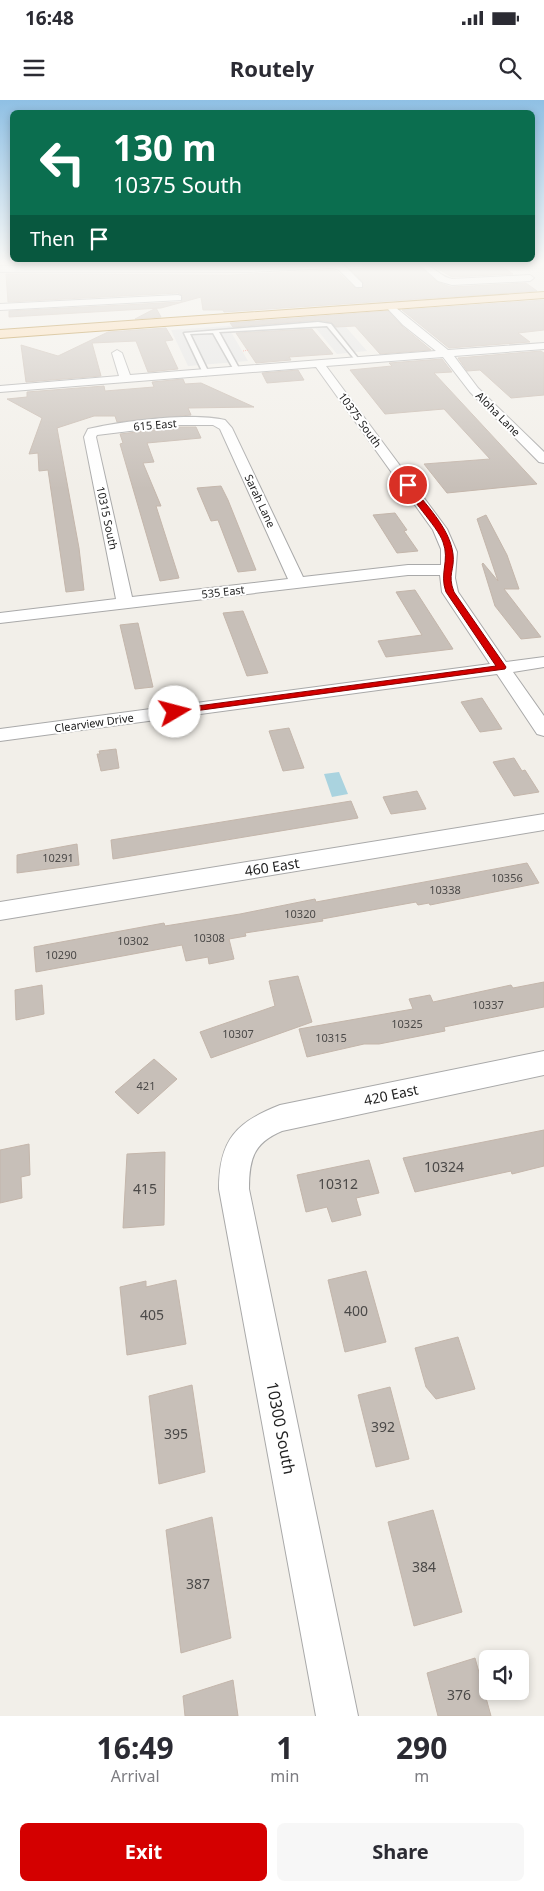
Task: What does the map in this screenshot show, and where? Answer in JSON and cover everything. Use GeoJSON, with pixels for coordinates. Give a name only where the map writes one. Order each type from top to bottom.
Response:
{"type":"FeatureCollection","features":[{"type":"Feature","properties":{"kind":"street","name":"Aloha Lane"},"geometry":{"type":"LineString","coordinates":[[426,338],[459,368],[474,390],[544,460]]}},
{"type":"Feature","properties":{"kind":"street"},"geometry":{"type":"LineString","coordinates":[[0,389],[544,346]]}},
{"type":"Feature","properties":{"kind":"street"},"geometry":{"type":"LineString","coordinates":[[117,353],[126,379]]}},
{"type":"Feature","properties":{"kind":"street","name":"10375 South"},"geometry":{"type":"LineString","coordinates":[[319,364],[440,529],[447,542],[450,556],[445,580],[450,592],[544,730]]}},
{"type":"Feature","properties":{"kind":"street","name":"615 East"},"geometry":{"type":"LineString","coordinates":[[92,432],[218,421]]}},
{"type":"Feature","properties":{"kind":"street","name":"Sarah Lane"},"geometry":{"type":"LineString","coordinates":[[218,421],[226,428],[298,583]]}},
{"type":"Feature","properties":{"kind":"street","name":"10315 South"},"geometry":{"type":"LineString","coordinates":[[92,432],[90,439],[125,604]]}},
{"type":"Feature","properties":{"kind":"street","name":"535 East"},"geometry":{"type":"LineString","coordinates":[[0,618],[408,570],[447,570]]}},
{"type":"Feature","properties":{"kind":"street","name":"Clearview Drive"},"geometry":{"type":"LineString","coordinates":[[0,735],[544,662]]}},
{"type":"Feature","properties":{"kind":"street","name":"460 East"},"geometry":{"type":"LineString","coordinates":[[0,911],[544,822]]}},
{"type":"Feature","properties":{"kind":"street","name":"420 East"},"geometry":{"type":"LineString","coordinates":[[243,1141],[254,1131],[280,1118],[544,1063]]}},
{"type":"Feature","properties":{"kind":"street","name":"10300 South"},"geometry":{"type":"LineString","coordinates":[[243,1141],[236,1156],[233,1173],[234,1189],[337,1716]]}},
{"type":"Feature","properties":{"kind":"lane"},"geometry":{"type":"LineString","coordinates":[[190,338],[206,373]]}},
{"type":"Feature","properties":{"kind":"lane"},"geometry":{"type":"LineString","coordinates":[[219,338],[237,370]]}},
{"type":"Feature","properties":{"kind":"lane"},"geometry":{"type":"LineString","coordinates":[[340,338],[359,361]]}},
{"type":"Feature","properties":{"kind":"path"},"geometry":{"type":"LineString","coordinates":[[243,351],[249,350]]}},
{"type":"Feature","properties":{"kind":"shaded area"},"geometry":{"type":"Polygon","coordinates":[[[175,338],[235,338],[248,361],[188,366],[175,338]]]}},
{"type":"Feature","properties":{"kind":"shaded area"},"geometry":{"type":"Polygon","coordinates":[[[324,338],[356,338],[367,351],[337,354],[324,338]]]}},
{"type":"Feature","properties":{"kind":"water"},"geometry":{"type":"Polygon","coordinates":[[[339,772],[348,794],[332,797],[324,774],[339,772]]]}},
{"type":"Feature","properties":{"kind":"building"},"geometry":{"type":"Polygon","coordinates":[[[95,338],[172,338],[173,340],[165,341],[178,369],[148,372],[136,341],[92,343],[101,376],[26,382],[21,345],[58,356],[95,338]]]}},
{"type":"Feature","properties":{"kind":"building"},"geometry":{"type":"Polygon","coordinates":[[[240,338],[320,338],[333,354],[289,357],[291,360],[256,363],[240,338]]]}},
{"type":"Feature","properties":{"kind":"building"},"geometry":{"type":"Polygon","coordinates":[[[366,338],[417,338],[431,350],[380,354],[366,338]]]}},
{"type":"Feature","properties":{"kind":"building"},"geometry":{"type":"Polygon","coordinates":[[[437,338],[525,338],[530,342],[449,348],[437,338]]]}},
{"type":"Feature","properties":{"kind":"building"},"geometry":{"type":"Polygon","coordinates":[[[541,351],[544,353],[544,395],[511,398],[480,370],[467,371],[458,358],[541,351]]]}},
{"type":"Feature","properties":{"kind":"building"},"geometry":{"type":"Polygon","coordinates":[[[442,359],[452,372],[434,373],[537,484],[447,493],[424,464],[490,459],[444,409],[385,414],[350,370],[392,366],[389,363],[442,359]]]}},
{"type":"Feature","properties":{"kind":"building"},"geometry":{"type":"Polygon","coordinates":[[[298,370],[304,380],[267,383],[262,373],[298,370]]]}},
{"type":"Feature","properties":{"kind":"building"},"geometry":{"type":"Polygon","coordinates":[[[183,379],[185,384],[201,383],[254,407],[188,408],[191,415],[117,422],[115,416],[94,416],[57,428],[79,548],[84,590],[66,592],[48,470],[39,471],[38,453],[29,454],[42,418],[7,399],[27,397],[27,392],[104,386],[105,391],[154,387],[152,382],[183,379]]]}},
{"type":"Feature","properties":{"kind":"building"},"geometry":{"type":"Polygon","coordinates":[[[179,427],[196,427],[201,438],[147,443],[154,462],[143,463],[161,506],[156,506],[179,578],[160,581],[120,444],[123,443],[120,434],[179,427]]]}},
{"type":"Feature","properties":{"kind":"building"},"geometry":{"type":"Polygon","coordinates":[[[221,486],[256,570],[238,572],[218,520],[211,521],[197,488],[221,486]]]}},
{"type":"Feature","properties":{"kind":"building"},"geometry":{"type":"Polygon","coordinates":[[[395,513],[407,530],[404,531],[418,551],[397,553],[373,515],[395,513]]]}},
{"type":"Feature","properties":{"kind":"building"},"geometry":{"type":"Polygon","coordinates":[[[486,515],[507,555],[519,589],[504,589],[541,637],[521,639],[495,606],[483,563],[498,581],[477,519],[486,515]]]}},
{"type":"Feature","properties":{"kind":"building"},"geometry":{"type":"Polygon","coordinates":[[[415,590],[453,649],[386,657],[378,641],[422,635],[396,592],[415,590]]]}},
{"type":"Feature","properties":{"kind":"building"},"geometry":{"type":"Polygon","coordinates":[[[243,611],[268,673],[247,676],[223,613],[243,611]]]}},
{"type":"Feature","properties":{"kind":"building"},"geometry":{"type":"Polygon","coordinates":[[[138,623],[153,687],[135,689],[120,625],[138,623]]]}},
{"type":"Feature","properties":{"kind":"building"},"geometry":{"type":"Polygon","coordinates":[[[482,698],[502,729],[480,732],[461,702],[482,698]]]}},
{"type":"Feature","properties":{"kind":"building"},"geometry":{"type":"Polygon","coordinates":[[[289,728],[304,768],[283,771],[269,731],[289,728]]]}},
{"type":"Feature","properties":{"kind":"building"},"geometry":{"type":"Polygon","coordinates":[[[116,749],[119,768],[101,771],[97,754],[100,754],[99,751],[116,749]]]}},
{"type":"Feature","properties":{"kind":"building"},"geometry":{"type":"Polygon","coordinates":[[[514,758],[522,771],[525,770],[539,792],[514,796],[493,762],[514,758]]]}},
{"type":"Feature","properties":{"kind":"building"},"geometry":{"type":"Polygon","coordinates":[[[417,791],[426,809],[391,814],[383,797],[417,791]]]}},
{"type":"Feature","properties":{"kind":"building"},"geometry":{"type":"Polygon","coordinates":[[[351,801],[358,818],[113,859],[111,840],[351,801]]]}},
{"type":"Feature","properties":{"kind":"building"},"geometry":{"type":"Polygon","coordinates":[[[77,844],[79,865],[17,873],[17,855],[77,844]]]}},
{"type":"Feature","properties":{"kind":"building"},"geometry":{"type":"Polygon","coordinates":[[[527,863],[539,883],[430,905],[429,903],[418,905],[416,902],[322,919],[323,921],[245,933],[246,936],[229,939],[234,959],[209,964],[208,957],[186,961],[182,945],[36,972],[34,947],[164,923],[165,926],[315,899],[316,902],[527,863]]]}},
{"type":"Feature","properties":{"kind":"building"},"geometry":{"type":"Polygon","coordinates":[[[298,976],[312,1022],[211,1058],[200,1032],[275,1006],[269,981],[298,976]]]}},
{"type":"Feature","properties":{"kind":"building"},"geometry":{"type":"Polygon","coordinates":[[[544,982],[544,1007],[444,1027],[445,1031],[379,1044],[364,1044],[307,1057],[299,1029],[413,1009],[409,999],[430,995],[433,1002],[511,985],[513,988],[544,982]]]}},
{"type":"Feature","properties":{"kind":"building"},"geometry":{"type":"Polygon","coordinates":[[[42,985],[44,1014],[16,1020],[15,990],[42,985]]]}},
{"type":"Feature","properties":{"kind":"building"},"geometry":{"type":"Polygon","coordinates":[[[154,1059],[177,1079],[138,1114],[115,1092],[154,1059]]]}},
{"type":"Feature","properties":{"kind":"building"},"geometry":{"type":"Polygon","coordinates":[[[544,1130],[544,1166],[512,1174],[511,1171],[415,1192],[403,1158],[544,1130]]]}},
{"type":"Feature","properties":{"kind":"building"},"geometry":{"type":"Polygon","coordinates":[[[29,1144],[30,1175],[21,1177],[22,1198],[0,1203],[0,1150],[29,1144]]]}},
{"type":"Feature","properties":{"kind":"building"},"geometry":{"type":"Polygon","coordinates":[[[165,1152],[164,1225],[123,1228],[127,1154],[165,1152]]]}},
{"type":"Feature","properties":{"kind":"building"},"geometry":{"type":"Polygon","coordinates":[[[369,1160],[379,1193],[356,1198],[361,1215],[332,1222],[327,1207],[306,1212],[297,1175],[369,1160]]]}},
{"type":"Feature","properties":{"kind":"building"},"geometry":{"type":"Polygon","coordinates":[[[366,1271],[386,1342],[345,1352],[328,1280],[366,1271]]]}},
{"type":"Feature","properties":{"kind":"building"},"geometry":{"type":"Polygon","coordinates":[[[176,1280],[186,1344],[127,1355],[120,1287],[146,1281],[146,1287],[176,1280]]]}},
{"type":"Feature","properties":{"kind":"building"},"geometry":{"type":"Polygon","coordinates":[[[458,1337],[475,1389],[436,1399],[426,1387],[415,1348],[458,1337]]]}},
{"type":"Feature","properties":{"kind":"building"},"geometry":{"type":"Polygon","coordinates":[[[192,1385],[205,1472],[159,1484],[149,1396],[192,1385]]]}},
{"type":"Feature","properties":{"kind":"building"},"geometry":{"type":"Polygon","coordinates":[[[390,1387],[409,1459],[376,1467],[358,1395],[390,1387]]]}},
{"type":"Feature","properties":{"kind":"building"},"geometry":{"type":"Polygon","coordinates":[[[433,1510],[462,1612],[414,1626],[388,1522],[433,1510]]]}},
{"type":"Feature","properties":{"kind":"building"},"geometry":{"type":"Polygon","coordinates":[[[212,1517],[231,1638],[181,1653],[166,1530],[212,1517]]]}},
{"type":"Feature","properties":{"kind":"building"},"geometry":{"type":"Polygon","coordinates":[[[475,1658],[479,1672],[479,1700],[487,1700],[491,1716],[438,1716],[427,1673],[475,1658]]]}},
{"type":"Feature","properties":{"kind":"building"},"geometry":{"type":"Polygon","coordinates":[[[233,1680],[238,1716],[185,1716],[183,1696],[233,1680]]]}},
{"type":"Feature","properties":{"kind":"route"},"geometry":{"type":"LineString","coordinates":[[175,712],[502,667],[450,592],[445,580],[450,556],[447,542],[440,529],[408,485]]}}]}
